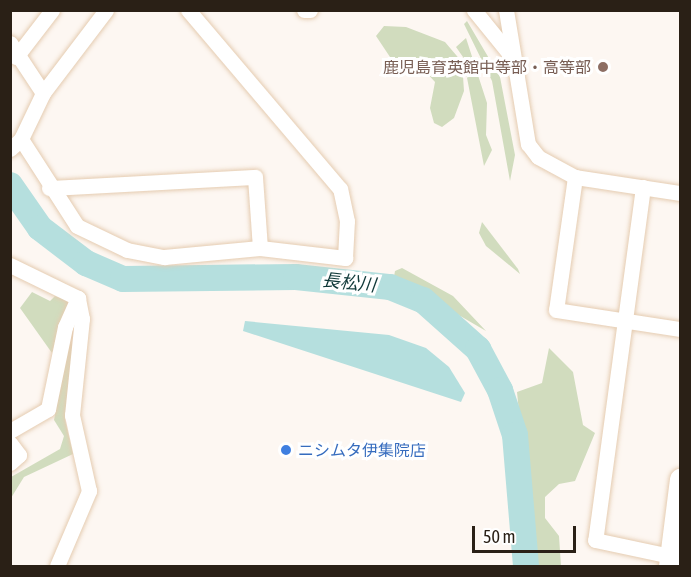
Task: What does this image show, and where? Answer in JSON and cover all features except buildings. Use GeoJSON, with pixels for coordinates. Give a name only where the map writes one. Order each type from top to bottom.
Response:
{"type":"FeatureCollection","features":[{"type":"Feature","properties":{"kind":"street"},"geometry":{"type":"LineString","coordinates":[[43,93],[13,50],[52,10]]}},
{"type":"Feature","properties":{"kind":"street"},"geometry":{"type":"LineString","coordinates":[[106,10],[43,93],[16,144],[77,226],[127,250],[164,257],[260,248],[345,258],[347,221],[339,189],[188,10]]}},
{"type":"Feature","properties":{"kind":"street"},"geometry":{"type":"LineString","coordinates":[[304,10],[310,10]]}},
{"type":"Feature","properties":{"kind":"street"},"geometry":{"type":"LineString","coordinates":[[474,10],[514,59]]}},
{"type":"Feature","properties":{"kind":"street"},"geometry":{"type":"LineString","coordinates":[[506,10],[528,144],[552,168],[575,177],[681,193]]}},
{"type":"Feature","properties":{"kind":"street"},"geometry":{"type":"LineString","coordinates":[[49,189],[255,177],[260,248]]}},
{"type":"Feature","properties":{"kind":"street"},"geometry":{"type":"LineString","coordinates":[[575,177],[556,310],[681,328]]}},
{"type":"Feature","properties":{"kind":"street"},"geometry":{"type":"LineString","coordinates":[[643,188],[595,540],[669,561],[681,479]]}},
{"type":"Feature","properties":{"kind":"street"},"geometry":{"type":"LineString","coordinates":[[10,265],[78,298]]}},
{"type":"Feature","properties":{"kind":"street"},"geometry":{"type":"LineString","coordinates":[[10,431],[48,409],[65,327],[78,298]]}},
{"type":"Feature","properties":{"kind":"street"},"geometry":{"type":"LineString","coordinates":[[57,567],[89,491],[72,415],[82,319],[78,298]]}},
{"type":"Feature","properties":{"kind":"street"},"geometry":{"type":"LineString","coordinates":[[10,443],[19,455],[10,463]]}},
{"type":"Feature","properties":{"kind":"green space"},"geometry":{"type":"Polygon","coordinates":[[[467,21],[500,77],[515,155],[510,181],[492,81],[464,24],[467,21]]]}},
{"type":"Feature","properties":{"kind":"green space"},"geometry":{"type":"Polygon","coordinates":[[[384,26],[406,27],[445,42],[462,62],[464,91],[454,118],[442,127],[434,123],[430,108],[435,82],[423,69],[396,66],[376,36],[384,26]]]}},
{"type":"Feature","properties":{"kind":"green space"},"geometry":{"type":"Polygon","coordinates":[[[466,38],[487,103],[486,135],[492,150],[484,166],[463,57],[456,47],[466,38]]]}},
{"type":"Feature","properties":{"kind":"green space"},"geometry":{"type":"Polygon","coordinates":[[[482,222],[520,274],[486,246],[479,233],[482,222]]]}},
{"type":"Feature","properties":{"kind":"green space"},"geometry":{"type":"Polygon","coordinates":[[[402,268],[453,296],[486,331],[414,289],[393,282],[395,271],[402,268]]]}},
{"type":"Feature","properties":{"kind":"green space"},"geometry":{"type":"Polygon","coordinates":[[[32,292],[50,301],[55,296],[71,301],[52,353],[20,308],[32,292]]]}},
{"type":"Feature","properties":{"kind":"green space"},"geometry":{"type":"Polygon","coordinates":[[[68,343],[74,345],[65,420],[73,454],[24,477],[11,498],[11,477],[60,449],[64,436],[54,420],[68,343]]]}},
{"type":"Feature","properties":{"kind":"green space"},"geometry":{"type":"Polygon","coordinates":[[[549,348],[573,372],[583,425],[595,433],[575,481],[559,484],[545,497],[545,518],[559,536],[561,566],[534,566],[517,392],[542,383],[549,348]]]}},
{"type":"Feature","properties":{"kind":"water"},"geometry":{"type":"Polygon","coordinates":[[[245,321],[389,335],[426,348],[449,367],[465,393],[461,402],[243,331],[245,321]]]}},
{"type":"Feature","properties":{"kind":"waterway","name":"長松川"},"geometry":{"type":"LineString","coordinates":[[10,185],[40,228],[86,263],[123,279],[296,277],[390,287],[423,300],[478,349],[500,390],[515,435],[526,566]]}},
{"type":"Feature","properties":{"kind":"place","name":"鹿児島育英館中等部・高等部"},"geometry":{"type":"Point","coordinates":[603,67]}},
{"type":"Feature","properties":{"kind":"place","name":"ニシムタ伊集院店"},"geometry":{"type":"Point","coordinates":[286,450]}}]}
